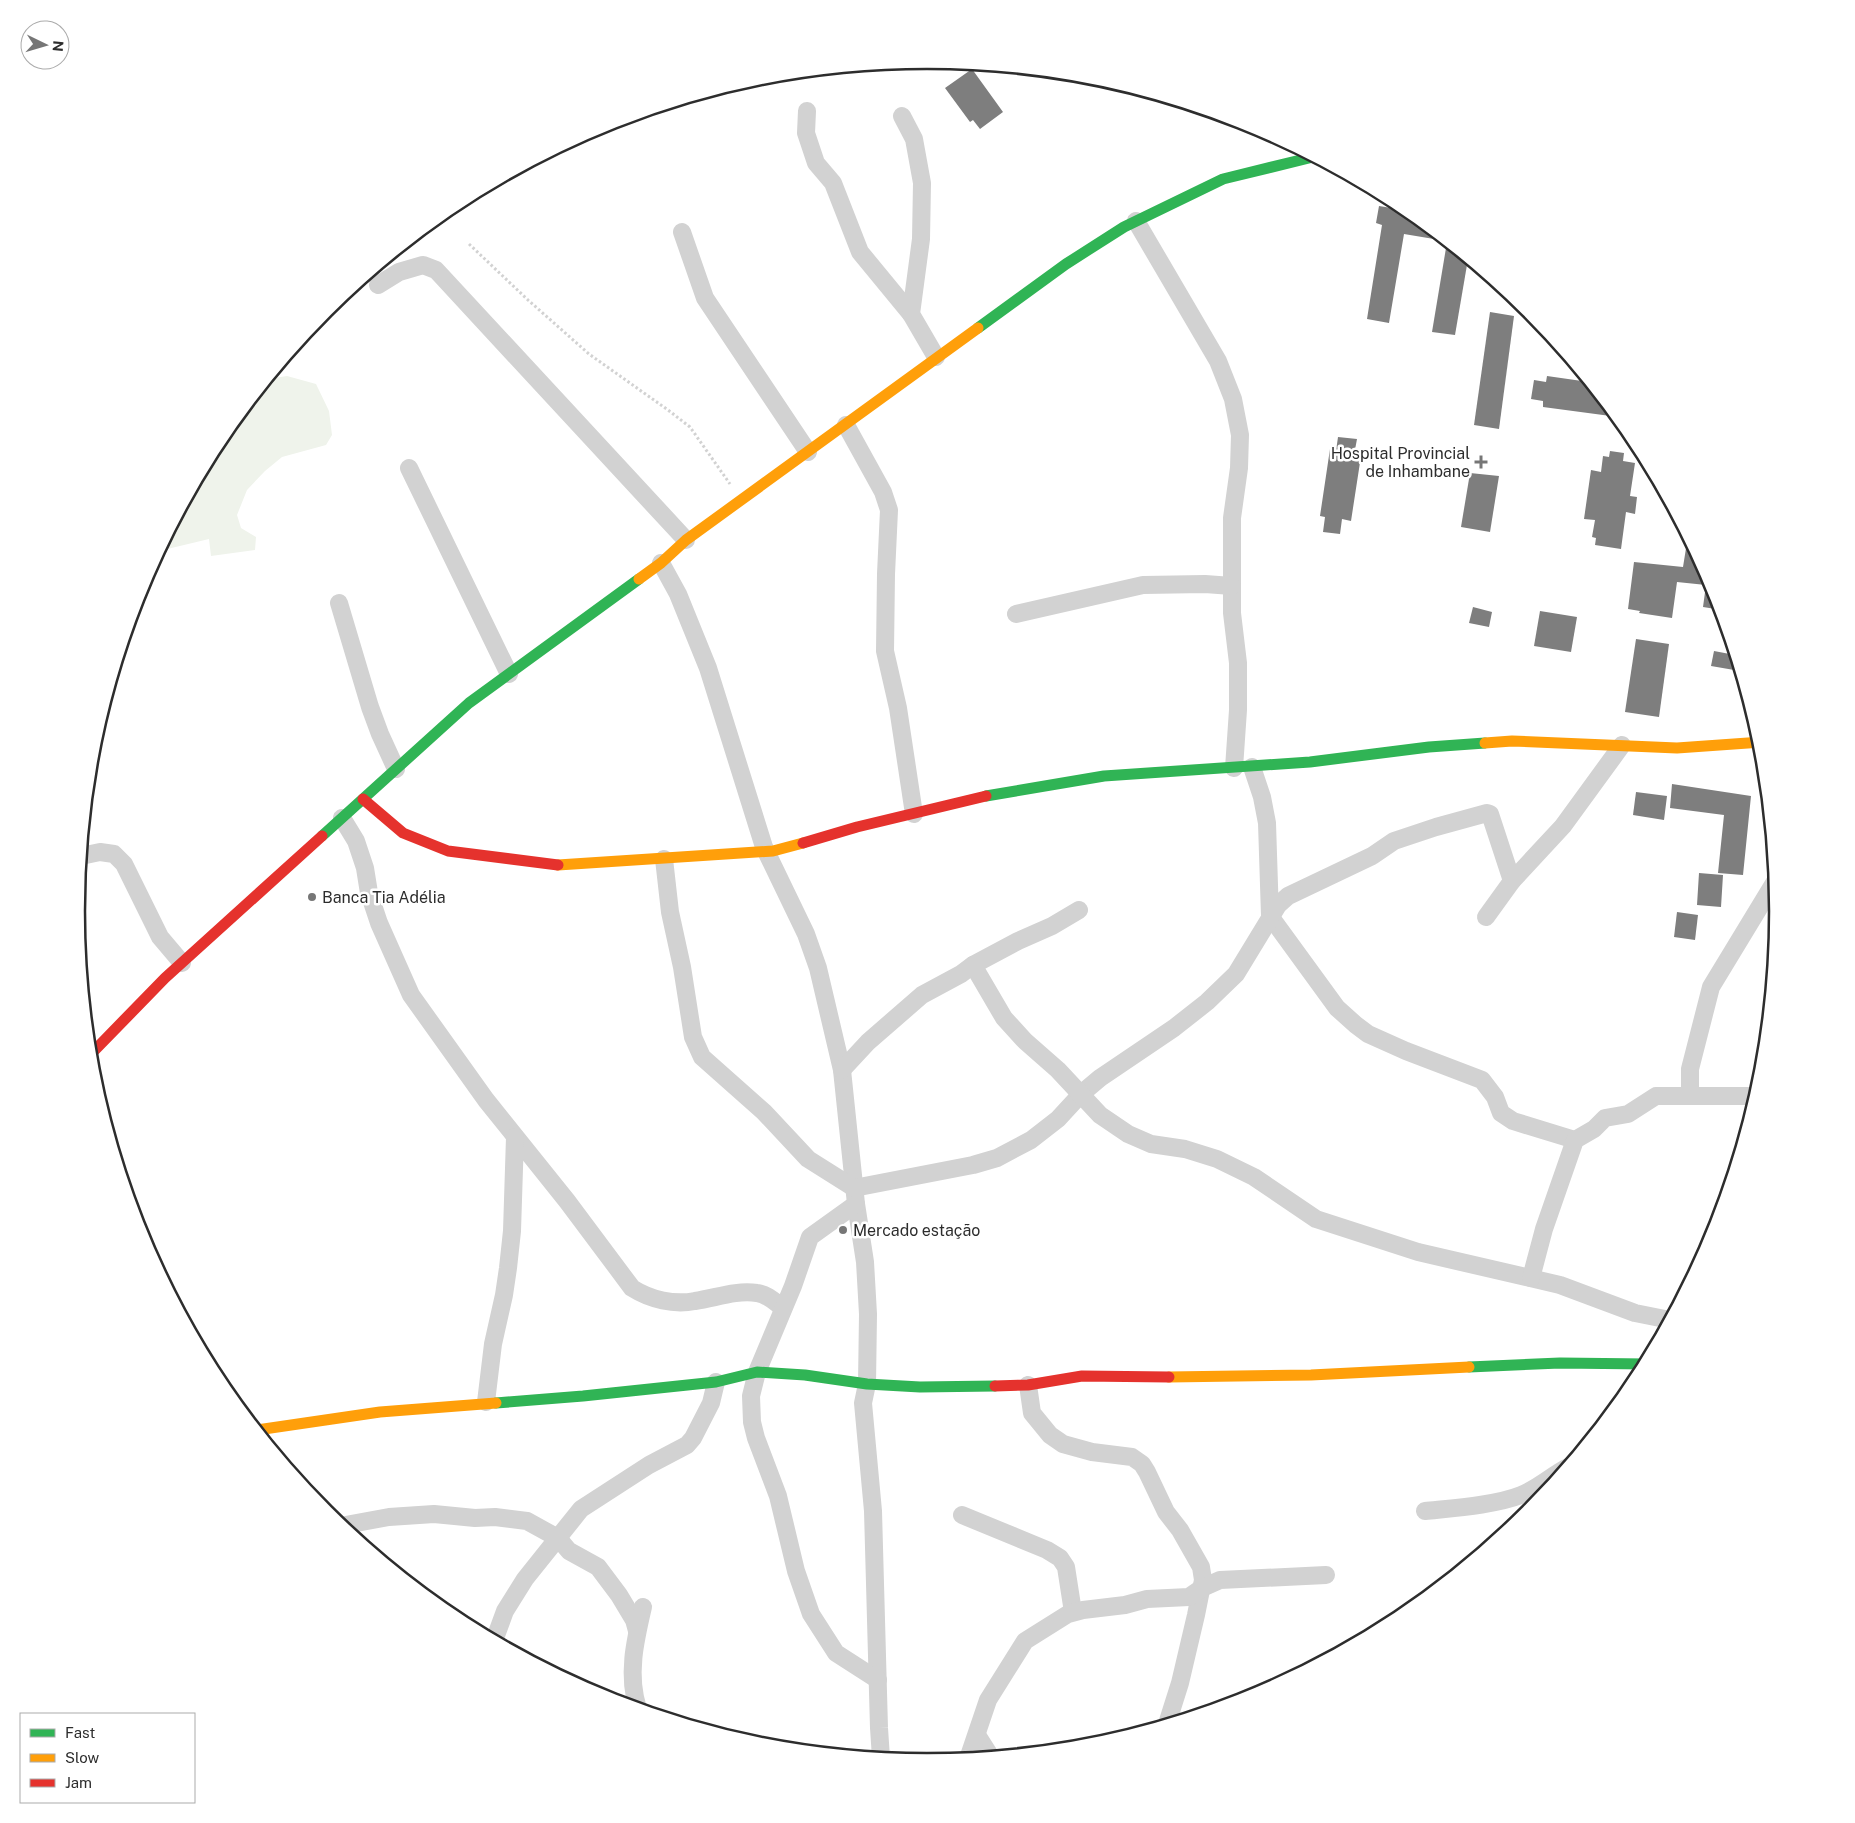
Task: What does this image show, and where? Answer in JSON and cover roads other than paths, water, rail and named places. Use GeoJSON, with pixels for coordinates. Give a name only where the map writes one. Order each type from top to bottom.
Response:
{"type":"FeatureCollection","features":[{"type":"Feature","properties":{"kind":"street"},"geometry":{"type":"LineString","coordinates":[[807,111],[806,134],[816,163],[833,184],[860,252],[911,314],[936,358]]}},
{"type":"Feature","properties":{"kind":"street"},"geometry":{"type":"LineString","coordinates":[[902,116],[914,139],[922,183],[921,239],[911,314]]}},
{"type":"Feature","properties":{"kind":"street"},"geometry":{"type":"LineString","coordinates":[[96,1048],[165,978],[469,703],[661,563],[686,540],[1066,264],[1136,221],[1224,179],[1305,159]]}},
{"type":"Feature","properties":{"kind":"street"},"geometry":{"type":"LineString","coordinates":[[1136,221],[1214,352],[1233,399],[1240,435],[1238,476],[1232,518],[1232,613],[1238,673],[1238,710],[1234,768]]}},
{"type":"Feature","properties":{"kind":"street"},"geometry":{"type":"LineString","coordinates":[[682,232],[705,298],[808,452]]}},
{"type":"Feature","properties":{"kind":"street"},"geometry":{"type":"LineString","coordinates":[[378,284],[399,272],[423,265],[436,270],[686,540]]}},
{"type":"Feature","properties":{"kind":"street"},"geometry":{"type":"LineString","coordinates":[[846,425],[883,492],[889,510],[885,651],[898,708],[914,814]]}},
{"type":"Feature","properties":{"kind":"street"},"geometry":{"type":"LineString","coordinates":[[409,468],[509,674]]}},
{"type":"Feature","properties":{"kind":"street"},"geometry":{"type":"LineString","coordinates":[[661,563],[678,594],[708,668],[764,847],[806,934],[818,968],[842,1070],[855,1196],[865,1262],[868,1314],[867,1384],[863,1403],[873,1511],[882,1752]]}},
{"type":"Feature","properties":{"kind":"street"},"geometry":{"type":"LineString","coordinates":[[1016,614],[1143,585],[1205,584],[1232,586]]}},
{"type":"Feature","properties":{"kind":"street"},"geometry":{"type":"LineString","coordinates":[[339,603],[370,707],[396,769]]}},
{"type":"Feature","properties":{"kind":"street"},"geometry":{"type":"LineString","coordinates":[[363,799],[404,833],[448,851],[552,865],[767,852],[857,827],[1009,791],[1104,776],[1310,762],[1400,750],[1512,741],[1677,748],[1753,743]]}},
{"type":"Feature","properties":{"kind":"street"},"geometry":{"type":"LineString","coordinates":[[1486,917],[1512,881],[1563,826],[1622,745]]}},
{"type":"Feature","properties":{"kind":"street"},"geometry":{"type":"LineString","coordinates":[[1252,766],[1262,797],[1267,823],[1270,916],[1337,1008],[1368,1034],[1406,1051],[1482,1080],[1489,1087],[1502,1113],[1514,1121],[1575,1140]]}},
{"type":"Feature","properties":{"kind":"street"},"geometry":{"type":"LineString","coordinates":[[878,1680],[836,1653],[811,1614],[796,1572],[778,1496],[756,1438],[752,1422],[751,1396],[757,1372],[810,1237],[855,1196],[997,1158],[1031,1140],[1058,1119],[1081,1094],[1100,1078],[1174,1028],[1208,1002],[1236,974],[1270,916],[1288,896],[1372,856],[1394,841],[1436,827],[1487,813],[1490,814],[1512,881]]}},
{"type":"Feature","properties":{"kind":"street"},"geometry":{"type":"LineString","coordinates":[[342,818],[356,842],[365,868],[369,893],[379,923],[411,995],[515,1138],[567,1201],[632,1288],[643,1295],[658,1300],[693,1301],[734,1292],[758,1293],[771,1298],[783,1308]]}},
{"type":"Feature","properties":{"kind":"street"},"geometry":{"type":"LineString","coordinates":[[87,855],[100,852],[114,854],[124,864],[160,937],[182,963]]}},
{"type":"Feature","properties":{"kind":"street"},"geometry":{"type":"LineString","coordinates":[[664,859],[670,912],[682,967],[693,1037],[702,1057],[764,1112],[808,1159],[855,1196]]}},
{"type":"Feature","properties":{"kind":"street"},"geometry":{"type":"LineString","coordinates":[[1690,1096],[1690,1069],[1712,987],[1769,891]]}},
{"type":"Feature","properties":{"kind":"street"},"geometry":{"type":"LineString","coordinates":[[842,1070],[868,1042],[922,995],[961,974],[973,965],[1018,941],[1052,926],[1079,910]]}},
{"type":"Feature","properties":{"kind":"street"},"geometry":{"type":"LineString","coordinates":[[973,965],[1004,1018],[1025,1041],[1058,1070],[1100,1115],[1128,1134],[1151,1144],[1185,1149],[1217,1159],[1254,1177],[1316,1219],[1418,1252],[1560,1285],[1635,1313],[1664,1319]]}},
{"type":"Feature","properties":{"kind":"street"},"geometry":{"type":"LineString","coordinates":[[1531,1278],[1544,1229],[1575,1140],[1594,1129],[1605,1118],[1628,1114],[1656,1096],[1750,1096]]}},
{"type":"Feature","properties":{"kind":"street"},"geometry":{"type":"LineString","coordinates":[[486,1402],[493,1344],[508,1268],[512,1231],[515,1138]]}},
{"type":"Feature","properties":{"kind":"street"},"geometry":{"type":"LineString","coordinates":[[262,1429],[380,1412],[486,1402],[583,1396],[716,1382],[757,1372],[805,1375],[867,1384],[920,1387],[1028,1385],[1082,1376],[1205,1377],[1301,1375],[1560,1363],[1638,1364]]}},
{"type":"Feature","properties":{"kind":"street"},"geometry":{"type":"LineString","coordinates":[[496,1635],[506,1611],[525,1579],[581,1509],[649,1465],[687,1445],[693,1438],[711,1403],[716,1382]]}},
{"type":"Feature","properties":{"kind":"street"},"geometry":{"type":"LineString","coordinates":[[1028,1385],[1032,1413],[1050,1435],[1062,1444],[1092,1452],[1132,1457],[1142,1464],[1166,1512],[1180,1530],[1201,1567],[1202,1588],[1180,1683],[1169,1719]]}},
{"type":"Feature","properties":{"kind":"street"},"geometry":{"type":"LineString","coordinates":[[1425,1511],[1495,1501],[1521,1495],[1549,1480]]}},
{"type":"Feature","properties":{"kind":"street"},"geometry":{"type":"LineString","coordinates":[[350,1524],[389,1517],[434,1514],[475,1518],[495,1517],[527,1521],[558,1538],[569,1551],[598,1567],[620,1595],[634,1620],[637,1631]]}},
{"type":"Feature","properties":{"kind":"street"},"geometry":{"type":"LineString","coordinates":[[962,1515],[1047,1550],[1060,1558],[1066,1567],[1073,1612]]}},
{"type":"Feature","properties":{"kind":"street"},"geometry":{"type":"LineString","coordinates":[[970,1752],[988,1700],[1024,1641],[1073,1612],[1125,1605],[1147,1599],[1189,1597],[1202,1588],[1220,1580],[1326,1575]]}},
{"type":"Feature","properties":{"kind":"street"},"geometry":{"type":"LineString","coordinates":[[635,1702],[632,1664],[643,1607]]}},
{"type":"Feature","properties":{"kind":"street"},"geometry":{"type":"LineString","coordinates":[[977,1735],[988,1752]]}},
{"type":"Feature","properties":{"kind":"place","name":"Hospital Provincial de Inhambane"},"geometry":{"type":"Point","coordinates":[1481,462]}},
{"type":"Feature","properties":{"kind":"place","name":"Banca Tia Adélia"},"geometry":{"type":"Point","coordinates":[312,897]}},
{"type":"Feature","properties":{"kind":"place","name":"Mercado estação"},"geometry":{"type":"Point","coordinates":[843,1230]}}]}
